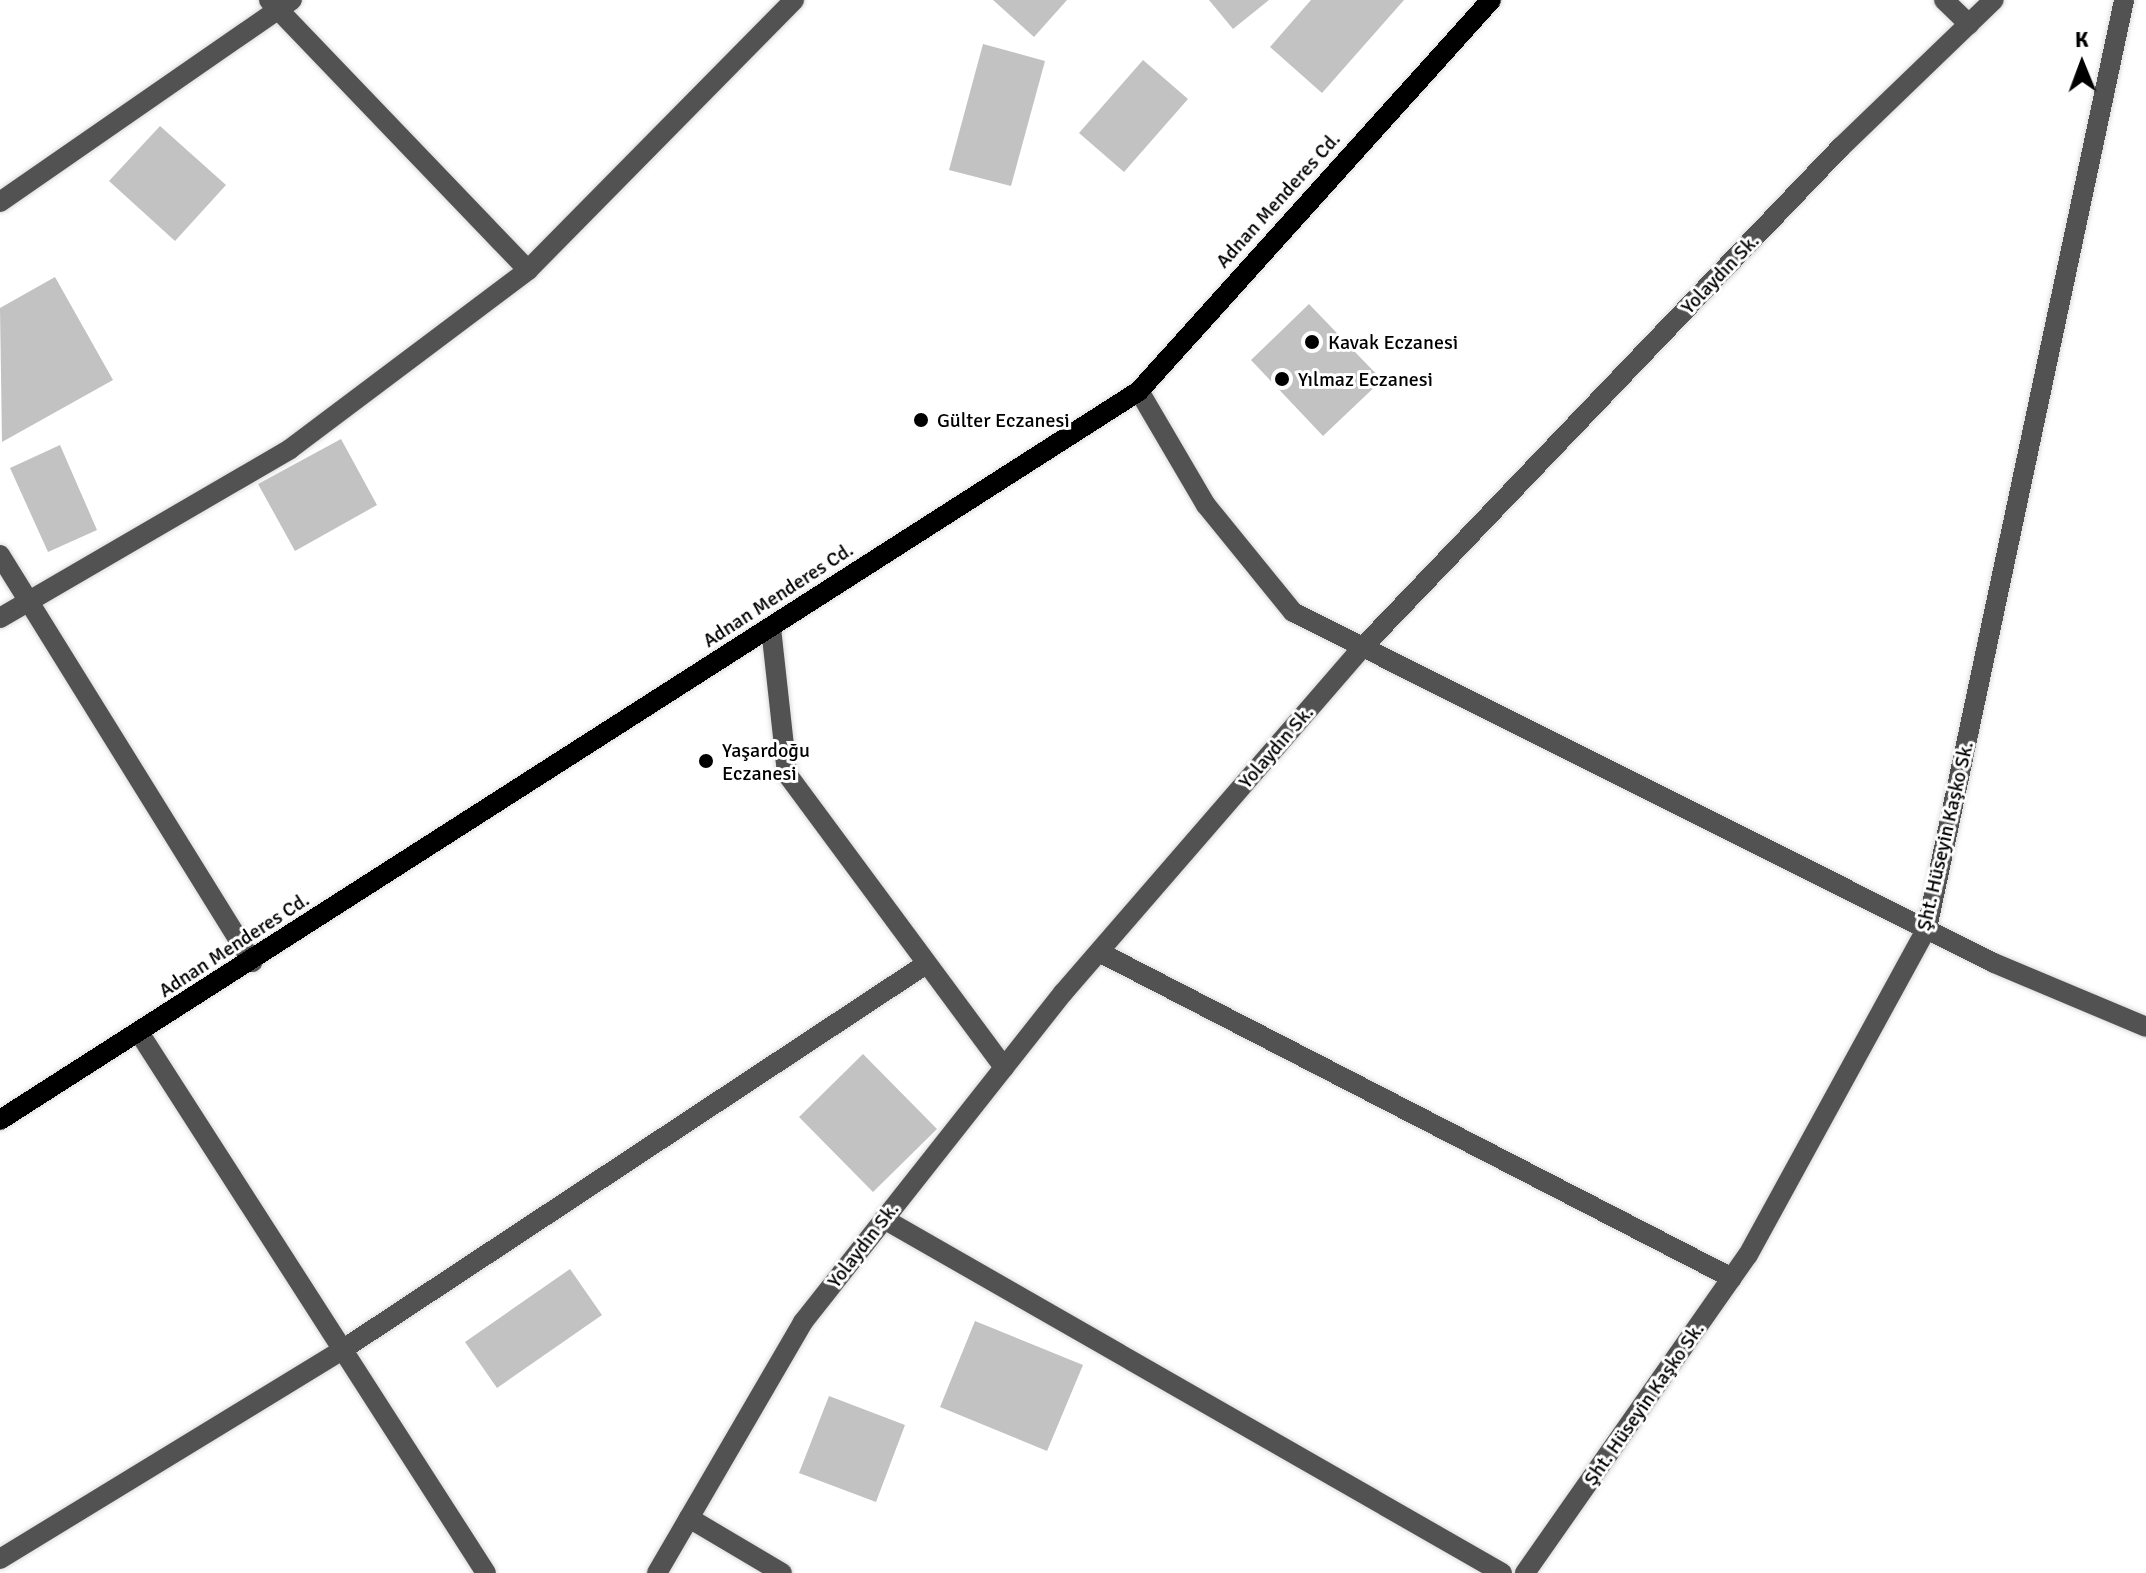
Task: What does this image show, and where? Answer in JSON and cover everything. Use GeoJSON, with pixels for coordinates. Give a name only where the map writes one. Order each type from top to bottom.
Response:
{"type":"FeatureCollection","features":[{"type":"Feature","properties":{"kind":"main road","name":"Adnan Menderes Cd."},"geometry":{"type":"LineString","coordinates":[[0,1120],[140,1034],[1139,391],[1491,0]]}},
{"type":"Feature","properties":{"kind":"street"},"geometry":{"type":"LineString","coordinates":[[0,618],[290,449],[528,270],[794,0]]}},
{"type":"Feature","properties":{"kind":"street"},"geometry":{"type":"LineString","coordinates":[[1944,0],[1969,24]]}},
{"type":"Feature","properties":{"kind":"street","name":"Yolaydın Sk."},"geometry":{"type":"LineString","coordinates":[[657,1573],[803,1322],[1099,952],[1362,648],[1841,147],[1994,0]]}},
{"type":"Feature","properties":{"kind":"street","name":"Şht. Hüseyin Kaşko Sk."},"geometry":{"type":"LineString","coordinates":[[1525,1573],[1732,1278],[1927,928],[2124,0]]}},
{"type":"Feature","properties":{"kind":"street"},"geometry":{"type":"LineString","coordinates":[[0,202],[280,4],[528,270]]}},
{"type":"Feature","properties":{"kind":"street"},"geometry":{"type":"LineString","coordinates":[[1139,391],[1206,505],[1293,612],[1994,963],[2146,1027]]}},
{"type":"Feature","properties":{"kind":"street"},"geometry":{"type":"LineString","coordinates":[[0,555],[26,604],[252,962]]}},
{"type":"Feature","properties":{"kind":"street"},"geometry":{"type":"LineString","coordinates":[[771,628],[787,774],[1004,1067]]}},
{"type":"Feature","properties":{"kind":"street"},"geometry":{"type":"LineString","coordinates":[[1099,952],[1732,1278]]}},
{"type":"Feature","properties":{"kind":"street"},"geometry":{"type":"LineString","coordinates":[[0,1559],[342,1350],[926,964]]}},
{"type":"Feature","properties":{"kind":"street"},"geometry":{"type":"LineString","coordinates":[[140,1034],[486,1573]]}},
{"type":"Feature","properties":{"kind":"street"},"geometry":{"type":"LineString","coordinates":[[884,1219],[1502,1573]]}},
{"type":"Feature","properties":{"kind":"street"},"geometry":{"type":"LineString","coordinates":[[689,1518],[782,1573]]}},
{"type":"Feature","properties":{"kind":"building"},"geometry":{"type":"Polygon","coordinates":[[[993,0],[1067,0],[1034,37],[993,0]]]}},
{"type":"Feature","properties":{"kind":"building"},"geometry":{"type":"Polygon","coordinates":[[[1209,0],[1269,0],[1233,29],[1209,0]]]}},
{"type":"Feature","properties":{"kind":"building"},"geometry":{"type":"Polygon","coordinates":[[[1311,0],[1404,0],[1322,93],[1270,47],[1311,0]]]}},
{"type":"Feature","properties":{"kind":"building"},"geometry":{"type":"Polygon","coordinates":[[[983,44],[1045,61],[1011,186],[949,170],[983,44]]]}},
{"type":"Feature","properties":{"kind":"building"},"geometry":{"type":"Polygon","coordinates":[[[1143,60],[1188,99],[1124,172],[1079,133],[1143,60]]]}},
{"type":"Feature","properties":{"kind":"building"},"geometry":{"type":"Polygon","coordinates":[[[160,126],[226,185],[175,241],[109,181],[160,126]]]}},
{"type":"Feature","properties":{"kind":"building"},"geometry":{"type":"Polygon","coordinates":[[[55,277],[113,380],[2,442],[0,308],[55,277]]]}},
{"type":"Feature","properties":{"kind":"building"},"geometry":{"type":"Polygon","coordinates":[[[1309,304],[1382,380],[1323,436],[1251,360],[1309,304]]]}},
{"type":"Feature","properties":{"kind":"building"},"geometry":{"type":"Polygon","coordinates":[[[341,439],[377,505],[295,551],[258,484],[341,439]]]}},
{"type":"Feature","properties":{"kind":"building"},"geometry":{"type":"Polygon","coordinates":[[[60,445],[97,530],[48,552],[10,468],[60,445]]]}},
{"type":"Feature","properties":{"kind":"building"},"geometry":{"type":"Polygon","coordinates":[[[863,1054],[937,1129],[873,1192],[799,1117],[863,1054]]]}},
{"type":"Feature","properties":{"kind":"building"},"geometry":{"type":"Polygon","coordinates":[[[570,1269],[602,1315],[497,1388],[465,1342],[570,1269]]]}},
{"type":"Feature","properties":{"kind":"building"},"geometry":{"type":"Polygon","coordinates":[[[975,1321],[1083,1365],[1047,1451],[940,1407],[975,1321]]]}},
{"type":"Feature","properties":{"kind":"building"},"geometry":{"type":"Polygon","coordinates":[[[829,1396],[905,1425],[876,1502],[799,1473],[829,1396]]]}},
{"type":"Feature","properties":{"kind":"place","name":"Kavak Eczanesi"},"geometry":{"type":"Point","coordinates":[1312,342]}},
{"type":"Feature","properties":{"kind":"place","name":"Yılmaz Eczanesi"},"geometry":{"type":"Point","coordinates":[1282,379]}},
{"type":"Feature","properties":{"kind":"place","name":"Gülter Eczanesi"},"geometry":{"type":"Point","coordinates":[921,420]}},
{"type":"Feature","properties":{"kind":"place","name":"Yaşardoğu Eczanesi"},"geometry":{"type":"Point","coordinates":[706,761]}}]}
